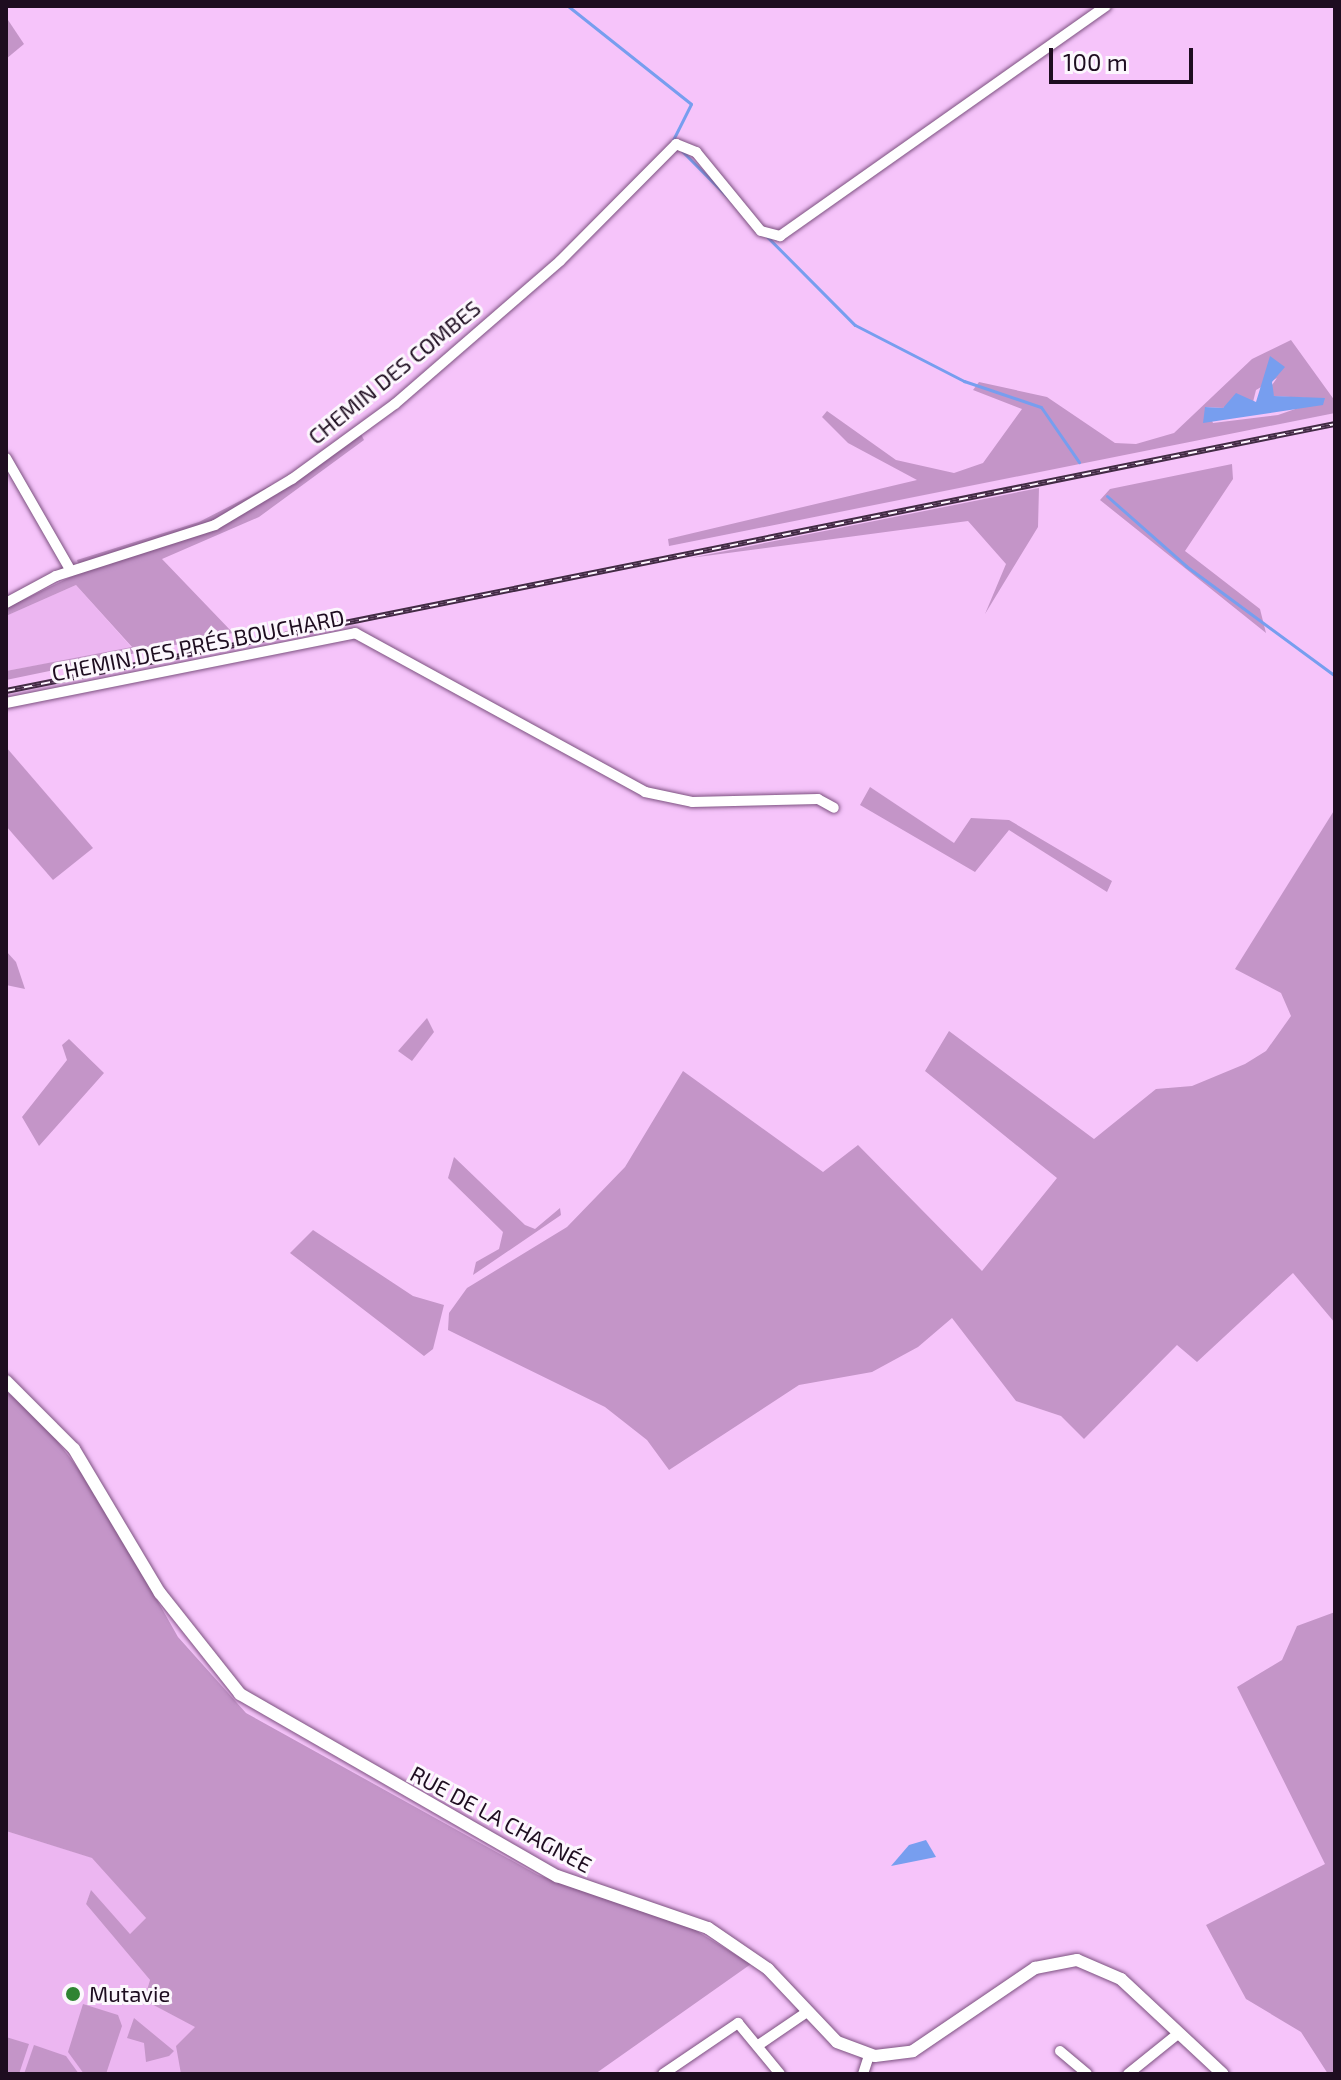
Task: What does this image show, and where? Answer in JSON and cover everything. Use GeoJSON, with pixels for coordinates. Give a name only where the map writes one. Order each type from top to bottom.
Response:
{"type":"FeatureCollection","features":[{"type":"Feature","properties":{"kind":"street","name":"CHEMIN DES COMBES"},"geometry":{"type":"LineString","coordinates":[[6,603],[71,571],[215,525],[330,452],[560,261],[677,145],[761,231],[780,236],[1106,6]]}},
{"type":"Feature","properties":{"kind":"street"},"geometry":{"type":"LineString","coordinates":[[6,458],[71,571]]}},
{"type":"Feature","properties":{"kind":"street","name":"CHEMIN DES PRÉS BOUCHARD"},"geometry":{"type":"LineString","coordinates":[[6,703],[355,633],[645,792],[701,803],[818,799],[834,808]]}},
{"type":"Feature","properties":{"kind":"street","name":"RUE DE LA CHAGNÉE"},"geometry":{"type":"LineString","coordinates":[[6,1381],[74,1449],[178,1618],[251,1703],[557,1876],[708,1928],[768,1969],[837,2042],[869,2055]]}},
{"type":"Feature","properties":{"kind":"street"},"geometry":{"type":"LineString","coordinates":[[863,2074],[869,2055],[925,2045],[1024,1974],[1063,1960],[1112,1973],[1223,2074]]}},
{"type":"Feature","properties":{"kind":"street"},"geometry":{"type":"LineString","coordinates":[[760,2044],[807,2012]]}},
{"type":"Feature","properties":{"kind":"street"},"geometry":{"type":"LineString","coordinates":[[663,2074],[738,2023],[760,2044],[780,2074]]}},
{"type":"Feature","properties":{"kind":"street"},"geometry":{"type":"LineString","coordinates":[[1128,2074],[1179,2033]]}},
{"type":"Feature","properties":{"kind":"street"},"geometry":{"type":"LineString","coordinates":[[1060,2051],[1087,2074]]}},
{"type":"Feature","properties":{"kind":"shaded area"},"geometry":{"type":"Polygon","coordinates":[[[6,17],[24,44],[6,59],[6,17]]]}},
{"type":"Feature","properties":{"kind":"shaded area"},"geometry":{"type":"Polygon","coordinates":[[[1291,340],[1335,401],[1335,413],[669,546],[668,539],[917,480],[848,443],[822,417],[827,411],[896,460],[954,473],[983,463],[1022,409],[973,390],[979,382],[1047,397],[1115,443],[1136,444],[1174,433],[1252,359],[1291,340]],[[1277,378],[1256,390],[1252,406],[1242,396],[1223,408],[1206,407],[1213,423],[1278,415],[1324,399],[1274,396],[1269,389],[1277,378]]]}},
{"type":"Feature","properties":{"kind":"shaded area"},"geometry":{"type":"Polygon","coordinates":[[[361,434],[364,440],[259,517],[162,559],[233,633],[6,680],[6,671],[132,647],[76,585],[6,616],[6,608],[81,572],[77,560],[199,522],[271,485],[277,493],[361,434]]]}},
{"type":"Feature","properties":{"kind":"shaded area"},"geometry":{"type":"Polygon","coordinates":[[[1232,464],[1233,479],[1185,551],[1260,609],[1266,633],[1100,500],[1110,489],[1232,464]]]}},
{"type":"Feature","properties":{"kind":"shaded area"},"geometry":{"type":"Polygon","coordinates":[[[1039,488],[1038,527],[985,614],[1006,564],[968,521],[690,558],[1039,488]]]}},
{"type":"Feature","properties":{"kind":"shaded area"},"geometry":{"type":"Polygon","coordinates":[[[76,585],[132,648],[6,671],[6,616],[76,585]]]}},
{"type":"Feature","properties":{"kind":"shaded area"},"geometry":{"type":"Polygon","coordinates":[[[6,747],[93,848],[53,880],[6,826],[6,747]]]}},
{"type":"Feature","properties":{"kind":"shaded area"},"geometry":{"type":"Polygon","coordinates":[[[870,787],[954,843],[971,818],[1009,820],[1112,881],[1107,892],[1009,830],[975,872],[860,805],[870,787]]]}},
{"type":"Feature","properties":{"kind":"shaded area"},"geometry":{"type":"Polygon","coordinates":[[[1335,809],[1335,1323],[1293,1273],[1197,1362],[1177,1345],[1084,1439],[1061,1416],[1016,1401],[952,1318],[918,1347],[872,1372],[799,1385],[669,1470],[647,1440],[605,1407],[448,1330],[449,1313],[467,1288],[567,1227],[625,1167],[683,1071],[823,1172],[858,1145],[982,1271],[1057,1178],[925,1071],[949,1031],[1094,1139],[1156,1089],[1192,1086],[1245,1064],[1266,1051],[1291,1016],[1281,993],[1235,969],[1335,809]]]}},
{"type":"Feature","properties":{"kind":"shaded area"},"geometry":{"type":"Polygon","coordinates":[[[6,951],[16,962],[25,989],[6,985],[6,951]]]}},
{"type":"Feature","properties":{"kind":"shaded area"},"geometry":{"type":"Polygon","coordinates":[[[427,1018],[434,1032],[412,1061],[398,1051],[427,1018]]]}},
{"type":"Feature","properties":{"kind":"shaded area"},"geometry":{"type":"Polygon","coordinates":[[[69,1039],[104,1073],[39,1146],[22,1117],[67,1060],[62,1045],[69,1039]]]}},
{"type":"Feature","properties":{"kind":"shaded area"},"geometry":{"type":"Polygon","coordinates":[[[454,1157],[525,1225],[535,1229],[560,1208],[561,1215],[473,1275],[476,1262],[499,1249],[503,1232],[448,1178],[454,1157]]]}},
{"type":"Feature","properties":{"kind":"shaded area"},"geometry":{"type":"Polygon","coordinates":[[[313,1230],[413,1296],[444,1305],[433,1349],[424,1356],[290,1253],[313,1230]]]}},
{"type":"Feature","properties":{"kind":"shaded area"},"geometry":{"type":"Polygon","coordinates":[[[6,1391],[45,1425],[96,1492],[178,1637],[246,1713],[538,1875],[682,1922],[751,1964],[595,2074],[181,2074],[176,2046],[195,2027],[144,2000],[150,1980],[86,1904],[91,1890],[130,1934],[146,1918],[92,1858],[6,1831],[6,1391]]]}},
{"type":"Feature","properties":{"kind":"shaded area"},"geometry":{"type":"Polygon","coordinates":[[[1335,1612],[1335,2073],[1328,2074],[1301,2032],[1246,1999],[1206,1925],[1325,1864],[1237,1687],[1282,1660],[1297,1626],[1335,1612]]]}},
{"type":"Feature","properties":{"kind":"shaded area"},"geometry":{"type":"Polygon","coordinates":[[[6,1831],[93,1858],[146,1918],[130,1934],[91,1891],[86,1904],[150,1980],[144,2000],[196,2027],[202,2074],[6,2074],[6,1831]]]}},
{"type":"Feature","properties":{"kind":"shaded area"},"geometry":{"type":"Polygon","coordinates":[[[83,2004],[118,2015],[122,2026],[106,2074],[84,2074],[68,2052],[83,2004]]]}},
{"type":"Feature","properties":{"kind":"shaded area"},"geometry":{"type":"Polygon","coordinates":[[[134,2018],[174,2051],[169,2056],[146,2062],[144,2043],[127,2038],[134,2018]]]}},
{"type":"Feature","properties":{"kind":"shaded area"},"geometry":{"type":"Polygon","coordinates":[[[6,2037],[29,2044],[19,2074],[6,2074],[6,2037]]]}},
{"type":"Feature","properties":{"kind":"shaded area"},"geometry":{"type":"Polygon","coordinates":[[[34,2045],[66,2056],[79,2074],[24,2074],[34,2045]]]}},
{"type":"Feature","properties":{"kind":"water"},"geometry":{"type":"Polygon","coordinates":[[[1270,356],[1285,367],[1272,382],[1274,396],[1325,398],[1323,405],[1203,423],[1205,407],[1223,408],[1236,393],[1256,402],[1270,356]]]}},
{"type":"Feature","properties":{"kind":"water"},"geometry":{"type":"Polygon","coordinates":[[[926,1840],[936,1857],[891,1866],[909,1845],[926,1840]]]}},
{"type":"Feature","properties":{"kind":"waterway"},"geometry":{"type":"LineString","coordinates":[[568,6],[691,104],[673,140]]}},
{"type":"Feature","properties":{"kind":"waterway"},"geometry":{"type":"LineString","coordinates":[[682,151],[855,325],[964,381],[1041,407],[1079,462]]}},
{"type":"Feature","properties":{"kind":"waterway"},"geometry":{"type":"LineString","coordinates":[[1107,496],[1186,566],[1335,676]]}},
{"type":"Feature","properties":{"kind":"railway"},"geometry":{"type":"LineString","coordinates":[[6,691],[1335,424]]}},
{"type":"Feature","properties":{"kind":"place","name":"Mutavie"},"geometry":{"type":"Point","coordinates":[73,1994]}}]}
